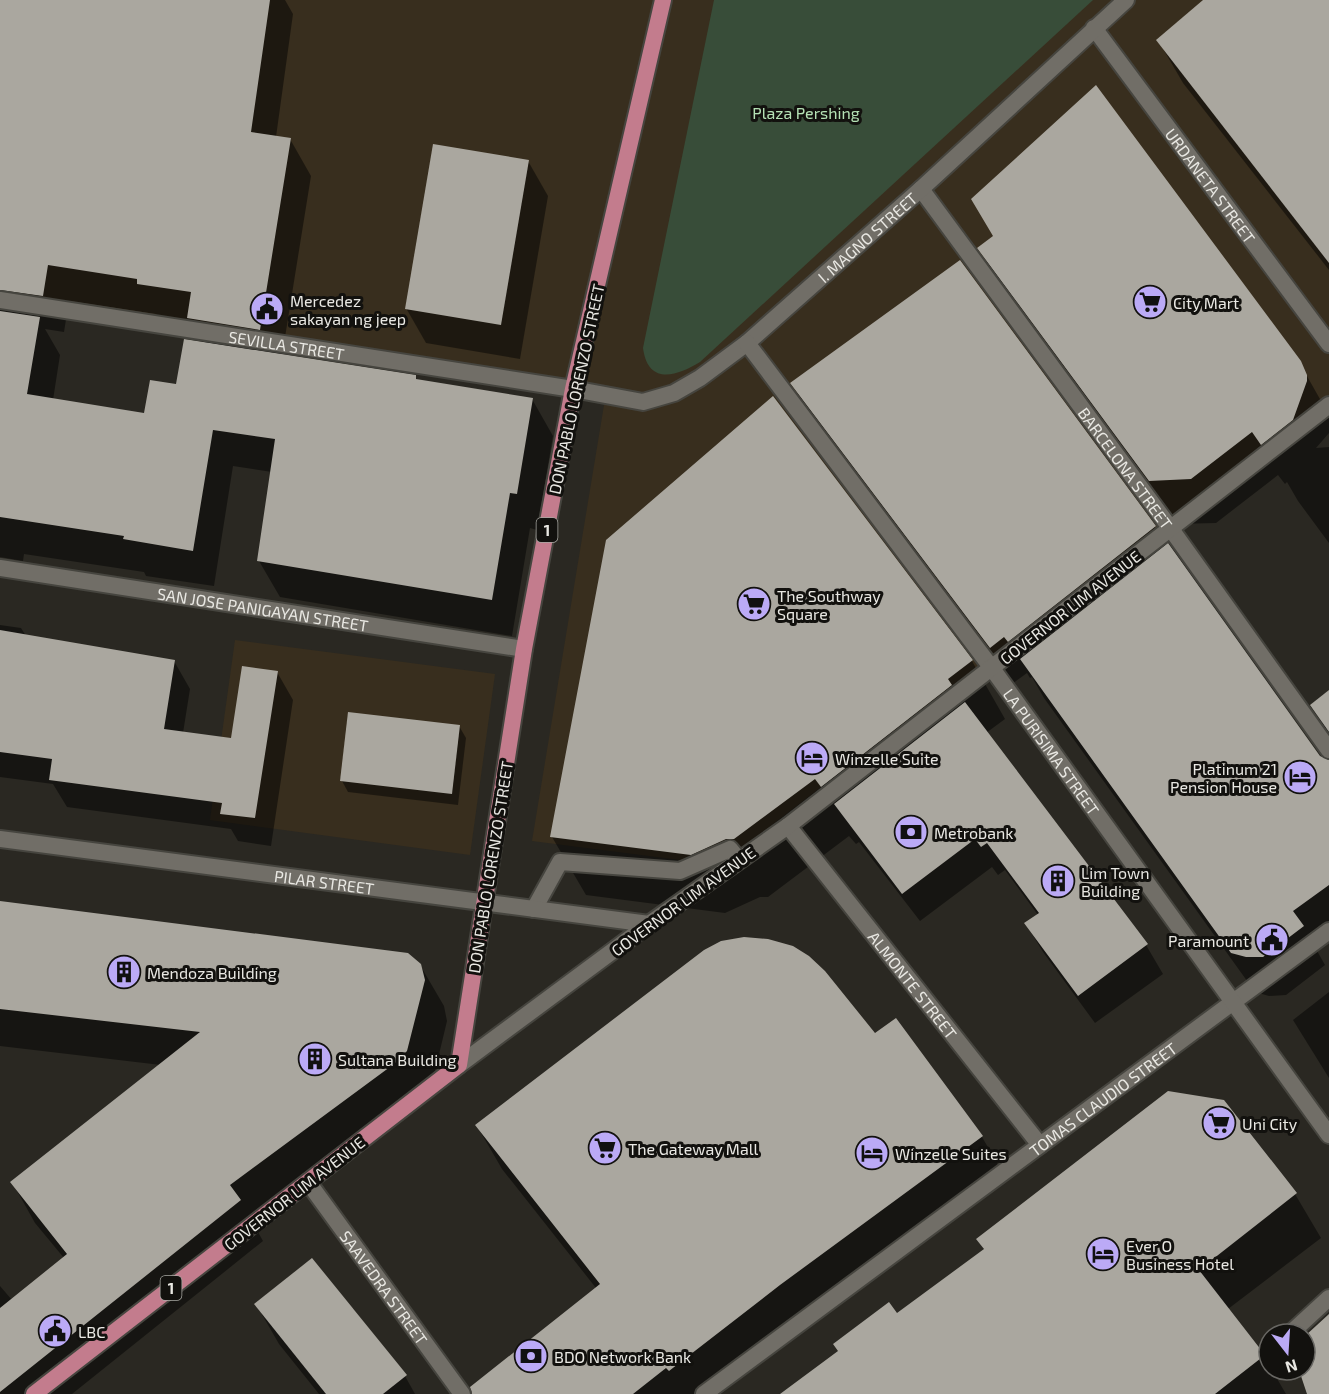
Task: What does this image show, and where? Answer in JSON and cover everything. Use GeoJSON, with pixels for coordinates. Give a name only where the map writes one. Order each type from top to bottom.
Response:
{"type":"FeatureCollection","features":[{"type":"Feature","properties":{"kind":"main road","name":"DON PABLO LORENZO STREET"},"geometry":{"type":"LineString","coordinates":[[459,1065],[524,649],[573,389],[663,0]]}},
{"type":"Feature","properties":{"kind":"main road","name":"GOVERNOR LIM AVENUE"},"geometry":{"type":"LineString","coordinates":[[34,1394],[459,1065]]}},
{"type":"Feature","properties":{"kind":"street","name":"I. MAGNO STREET"},"geometry":{"type":"LineString","coordinates":[[573,389],[643,402],[674,393],[700,378],[747,343],[921,189],[1126,0]]}},
{"type":"Feature","properties":{"kind":"street","name":"URDANETA STREET"},"geometry":{"type":"LineString","coordinates":[[1094,28],[1329,344]]}},
{"type":"Feature","properties":{"kind":"street","name":"BARCELONA STREET"},"geometry":{"type":"LineString","coordinates":[[921,189],[1171,529],[1329,750]]}},
{"type":"Feature","properties":{"kind":"street","name":"SEVILLA STREET"},"geometry":{"type":"LineString","coordinates":[[0,300],[573,389]]}},
{"type":"Feature","properties":{"kind":"street","name":"LA PURISIMA STREET"},"geometry":{"type":"LineString","coordinates":[[747,343],[991,667],[1329,1135]]}},
{"type":"Feature","properties":{"kind":"street","name":"GOVERNOR LIM AVENUE"},"geometry":{"type":"LineString","coordinates":[[459,1065],[648,924],[788,825],[1329,405]]}},
{"type":"Feature","properties":{"kind":"street","name":"SAN JOSE PANIGAYAN STREET"},"geometry":{"type":"LineString","coordinates":[[0,568],[524,649]]}},
{"type":"Feature","properties":{"kind":"street","name":"ALMONTE STREET"},"geometry":{"type":"LineString","coordinates":[[788,825],[1040,1145]]}},
{"type":"Feature","properties":{"kind":"street","name":"PILAR STREET"},"geometry":{"type":"LineString","coordinates":[[0,839],[648,924]]}},
{"type":"Feature","properties":{"kind":"street"},"geometry":{"type":"LineString","coordinates":[[534,909],[560,862],[680,871],[730,849],[740,860]]}},
{"type":"Feature","properties":{"kind":"street","name":"TOMAS CLAUDIO STREET"},"geometry":{"type":"LineString","coordinates":[[704,1394],[1329,931]]}},
{"type":"Feature","properties":{"kind":"street","name":"SAAVEDRA STREET"},"geometry":{"type":"LineString","coordinates":[[308,1182],[462,1394]]}},
{"type":"Feature","properties":{"kind":"street"},"geometry":{"type":"LineString","coordinates":[[1303,1322],[1329,1298]]}},
{"type":"Feature","properties":{"kind":"shaded area"},"geometry":{"type":"Polygon","coordinates":[[[0,0],[1329,0],[1329,395],[720,865],[532,841],[606,393],[0,290],[0,0]]]}},
{"type":"Feature","properties":{"kind":"shaded area"},"geometry":{"type":"Polygon","coordinates":[[[235,640],[495,674],[470,855],[210,820],[235,640]]]}},
{"type":"Feature","properties":{"kind":"green space","name":"Plaza Pershing"},"geometry":{"type":"Polygon","coordinates":[[[714,0],[1093,0],[700,362],[673,374],[657,373],[646,360],[643,348],[714,0]]]}},
{"type":"Feature","properties":{"kind":"building"},"geometry":{"type":"Polygon","coordinates":[[[0,0],[270,0],[251,132],[291,138],[260,330],[187,318],[191,292],[137,284],[137,279],[48,265],[43,296],[0,290],[0,0]]]}},
{"type":"Feature","properties":{"kind":"building"},"geometry":{"type":"Polygon","coordinates":[[[1203,0],[1329,0],[1329,263],[1156,40],[1203,0]]]}},
{"type":"Feature","properties":{"kind":"building"},"geometry":{"type":"Polygon","coordinates":[[[1096,85],[1301,361],[1307,375],[1293,420],[1261,445],[1252,432],[1191,479],[1149,481],[977,248],[993,236],[971,199],[1096,85]]]}},
{"type":"Feature","properties":{"kind":"building"},"geometry":{"type":"Polygon","coordinates":[[[433,144],[529,160],[501,325],[405,309],[433,144]]]}},
{"type":"Feature","properties":{"kind":"building"},"geometry":{"type":"Polygon","coordinates":[[[960,260],[1156,526],[1008,642],[1004,637],[990,648],[790,383],[960,260]]]}},
{"type":"Feature","properties":{"kind":"building"},"geometry":{"type":"Polygon","coordinates":[[[0,311],[40,317],[27,394],[144,413],[150,380],[176,384],[184,339],[416,375],[416,379],[533,398],[517,494],[510,493],[492,600],[257,561],[275,439],[213,430],[193,551],[123,539],[124,536],[0,517],[0,311]]]}},
{"type":"Feature","properties":{"kind":"building","name":"The Southway Square"},"geometry":{"type":"Polygon","coordinates":[[[773,396],[973,660],[948,679],[952,685],[821,787],[815,779],[734,839],[726,839],[691,855],[550,837],[606,540],[773,396]]]}},
{"type":"Feature","properties":{"kind":"building"},"geometry":{"type":"Polygon","coordinates":[[[1168,543],[1320,756],[1329,760],[1329,885],[1293,911],[1304,926],[1263,957],[1246,957],[1231,953],[1020,659],[1168,543]]]}},
{"type":"Feature","properties":{"kind":"building"},"geometry":{"type":"Polygon","coordinates":[[[0,630],[175,660],[164,729],[231,738],[242,666],[278,671],[255,818],[220,814],[222,803],[49,780],[52,759],[0,752],[0,630]]]}},
{"type":"Feature","properties":{"kind":"building"},"geometry":{"type":"Polygon","coordinates":[[[1329,690],[1329,732],[1310,705],[1329,690]]]}},
{"type":"Feature","properties":{"kind":"building"},"geometry":{"type":"Polygon","coordinates":[[[965,702],[1148,944],[1078,996],[1024,923],[1039,913],[987,843],[981,847],[975,839],[902,894],[834,804],[965,702]]]}},
{"type":"Feature","properties":{"kind":"building"},"geometry":{"type":"Polygon","coordinates":[[[348,712],[460,725],[452,794],[340,781],[348,712]]]}},
{"type":"Feature","properties":{"kind":"building"},"geometry":{"type":"Polygon","coordinates":[[[0,901],[408,953],[421,964],[425,980],[407,1051],[394,1064],[230,1185],[241,1200],[0,1392],[0,1308],[67,1254],[10,1182],[200,1032],[0,1009],[0,901]]]}},
{"type":"Feature","properties":{"kind":"building","name":"The Gateway Mall"},"geometry":{"type":"Polygon","coordinates":[[[744,937],[768,939],[793,946],[809,956],[825,971],[875,1033],[896,1018],[983,1136],[780,1285],[669,1371],[666,1368],[633,1394],[472,1394],[470,1387],[600,1284],[475,1125],[704,950],[721,941],[744,937]]]}},
{"type":"Feature","properties":{"kind":"building","name":"Ever O Business Hotel"},"geometry":{"type":"Polygon","coordinates":[[[1168,1091],[1224,1100],[1297,1193],[1199,1270],[1257,1345],[1257,1361],[1215,1394],[780,1394],[838,1351],[833,1344],[889,1302],[897,1313],[984,1249],[976,1239],[1168,1091]]]}},
{"type":"Feature","properties":{"kind":"building"},"geometry":{"type":"Polygon","coordinates":[[[312,1258],[407,1375],[383,1394],[326,1394],[254,1304],[312,1258]]]}},
{"type":"Feature","properties":{"kind":"building"},"geometry":{"type":"Polygon","coordinates":[[[1329,1314],[1329,1394],[1307,1394],[1303,1382],[1317,1382],[1317,1325],[1329,1314]]]}},
{"type":"Feature","properties":{"kind":"place","name":"City Mart"},"geometry":{"type":"Point","coordinates":[1150,302]}},
{"type":"Feature","properties":{"kind":"place","name":"Mercedez sakayan ng jeep"},"geometry":{"type":"Point","coordinates":[267,309]}},
{"type":"Feature","properties":{"kind":"place","name":"The Southway Square"},"geometry":{"type":"Point","coordinates":[754,604]}},
{"type":"Feature","properties":{"kind":"place","name":"Winzelle Suite"},"geometry":{"type":"Point","coordinates":[812,758]}},
{"type":"Feature","properties":{"kind":"place","name":"Platinum 21 Pension House"},"geometry":{"type":"Point","coordinates":[1300,777]}},
{"type":"Feature","properties":{"kind":"place","name":"Metrobank"},"geometry":{"type":"Point","coordinates":[911,832]}},
{"type":"Feature","properties":{"kind":"place","name":"Lim Town Building"},"geometry":{"type":"Point","coordinates":[1058,881]}},
{"type":"Feature","properties":{"kind":"place","name":"Paramount"},"geometry":{"type":"Point","coordinates":[1272,940]}},
{"type":"Feature","properties":{"kind":"place","name":"Mendoza Building"},"geometry":{"type":"Point","coordinates":[124,972]}},
{"type":"Feature","properties":{"kind":"place","name":"Sultana Building"},"geometry":{"type":"Point","coordinates":[315,1059]}},
{"type":"Feature","properties":{"kind":"place","name":"Uni City"},"geometry":{"type":"Point","coordinates":[1219,1123]}},
{"type":"Feature","properties":{"kind":"place","name":"The Gateway Mall"},"geometry":{"type":"Point","coordinates":[605,1148]}},
{"type":"Feature","properties":{"kind":"place","name":"Winzelle Suites"},"geometry":{"type":"Point","coordinates":[872,1153]}},
{"type":"Feature","properties":{"kind":"place","name":"Ever O Business Hotel"},"geometry":{"type":"Point","coordinates":[1103,1254]}},
{"type":"Feature","properties":{"kind":"place","name":"LBC"},"geometry":{"type":"Point","coordinates":[55,1331]}},
{"type":"Feature","properties":{"kind":"place","name":"BDO Network Bank"},"geometry":{"type":"Point","coordinates":[531,1356]}}]}
